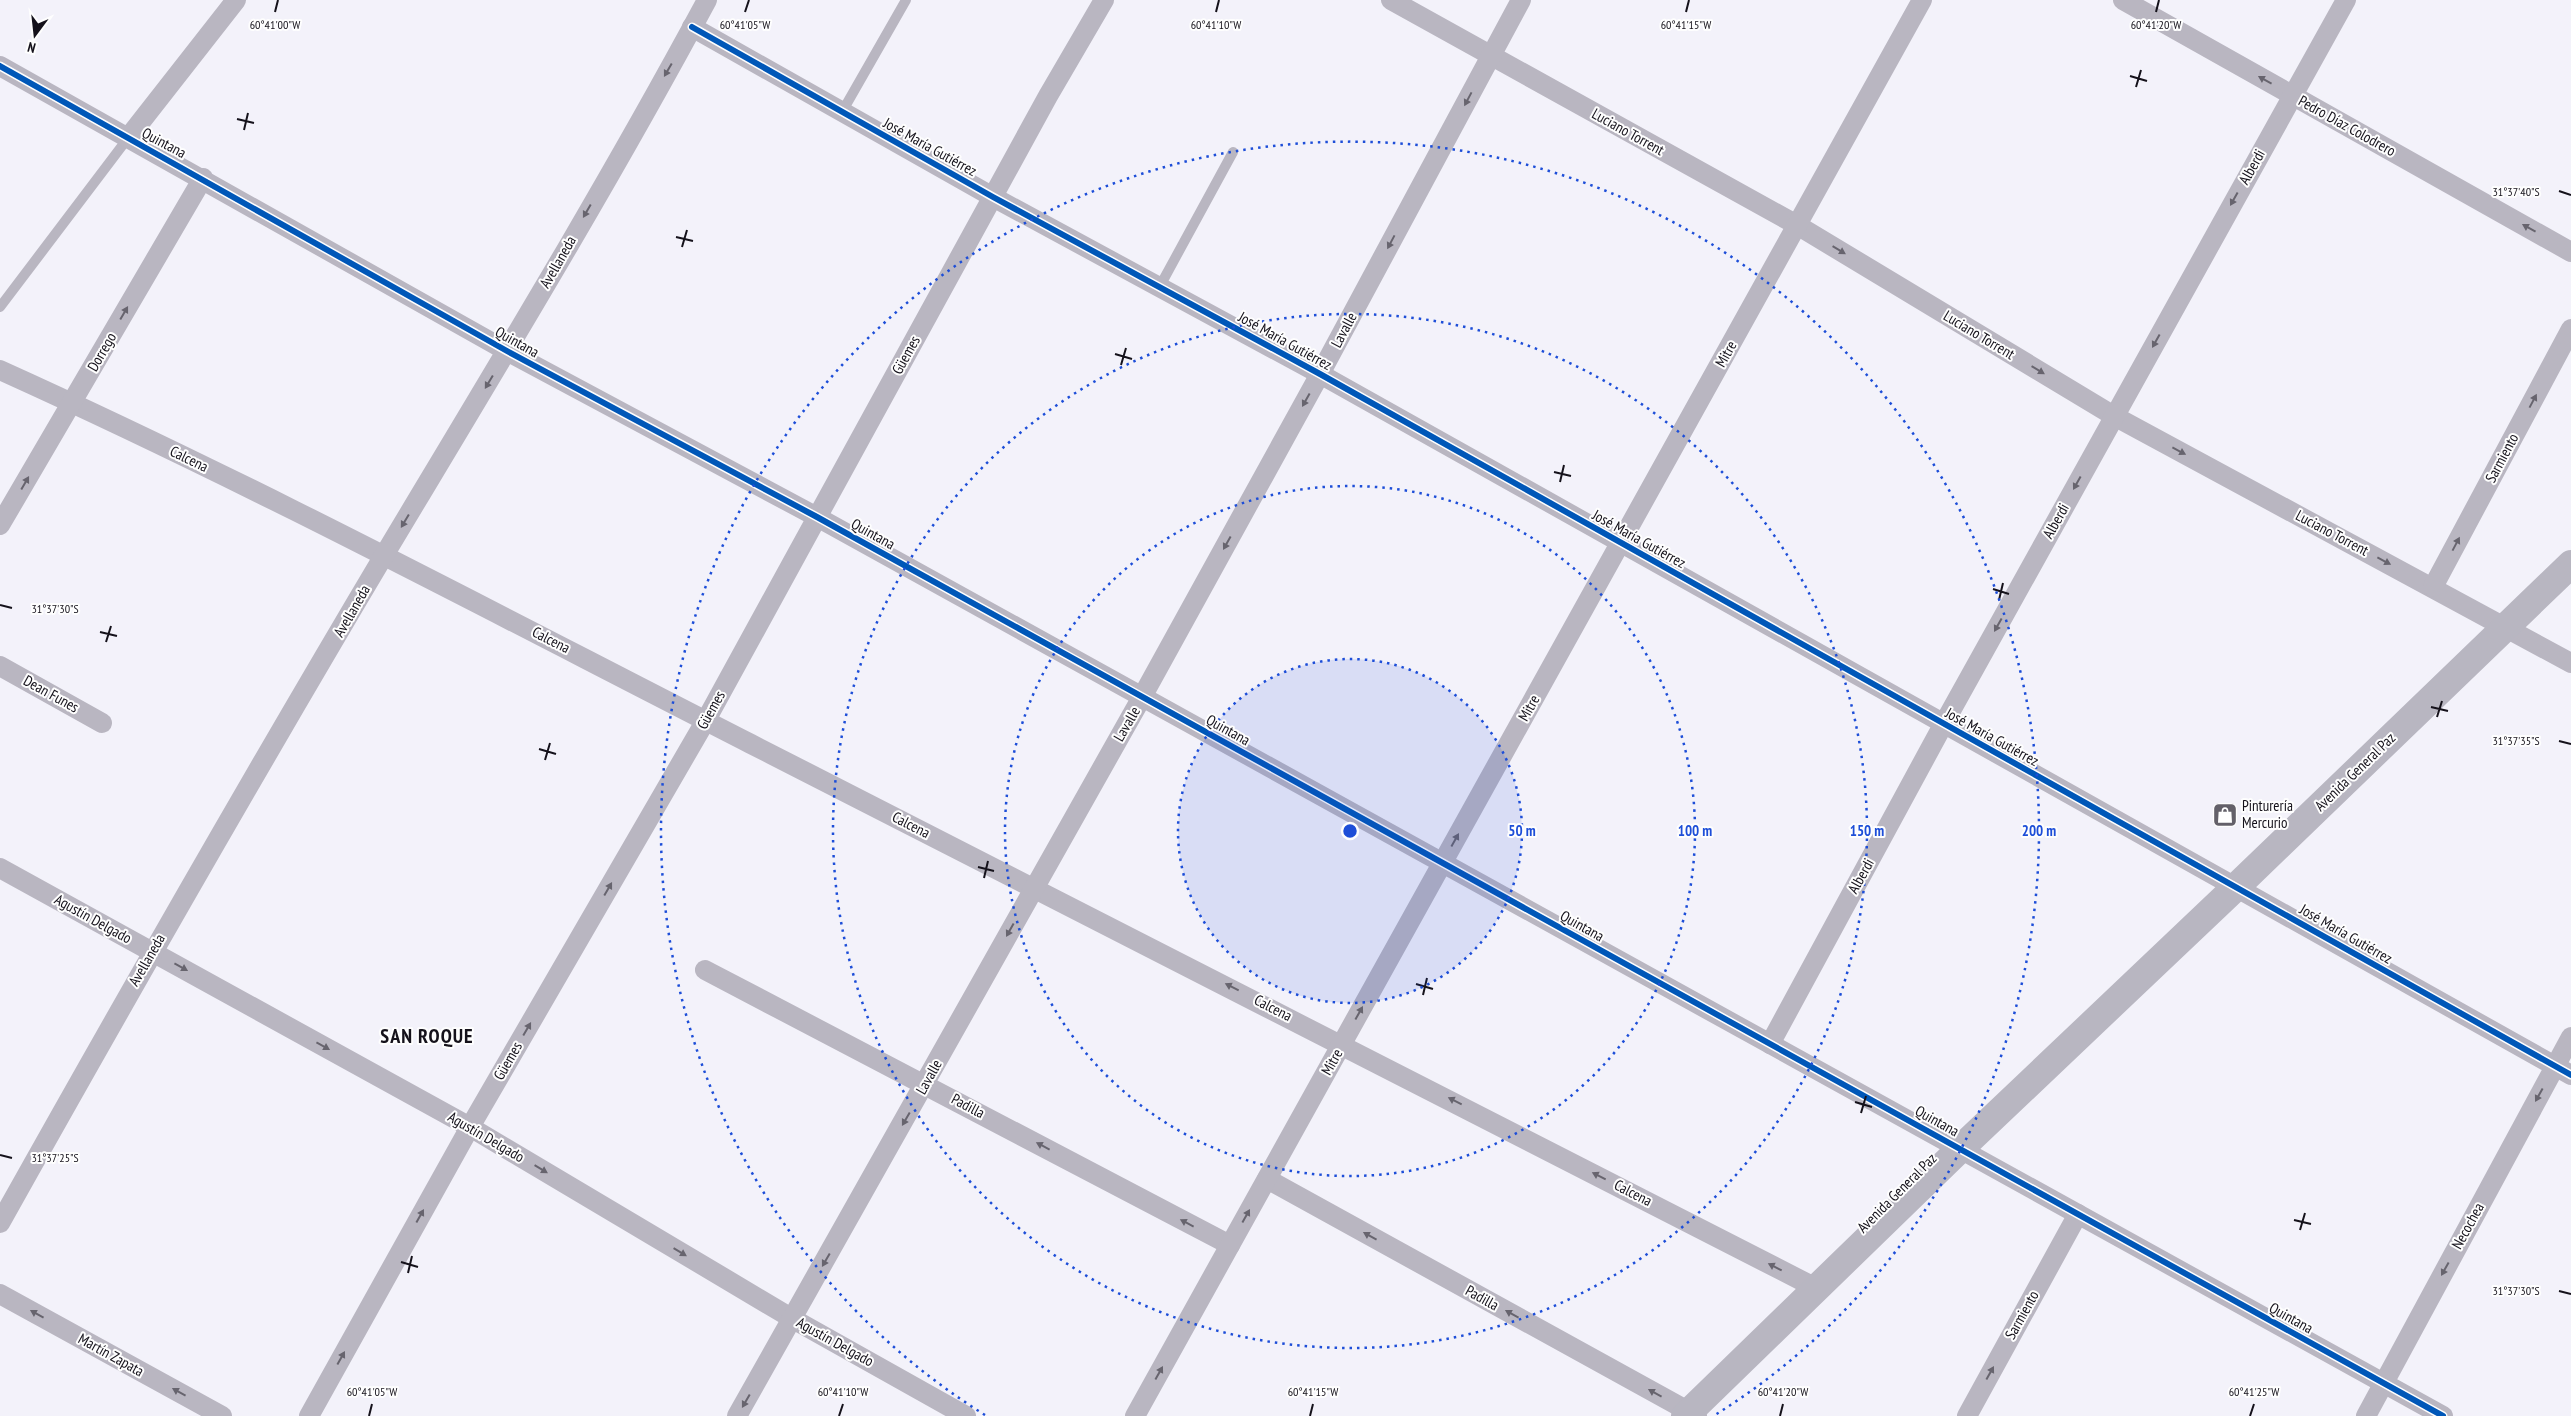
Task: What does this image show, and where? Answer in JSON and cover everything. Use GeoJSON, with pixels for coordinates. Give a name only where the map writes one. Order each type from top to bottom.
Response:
{"type":"FeatureCollection","features":[{"type":"Feature","properties":{"kind":"main road","name":"Avenida General Paz"},"geometry":{"type":"LineString","coordinates":[[1690,1415],[1960,1148],[2237,886],[2571,564]]}},
{"type":"Feature","properties":{"kind":"street"},"geometry":{"type":"LineString","coordinates":[[128,138],[236,0]]}},
{"type":"Feature","properties":{"kind":"street","name":"Avellaneda"},"geometry":{"type":"LineString","coordinates":[[0,1223],[152,952],[385,554],[507,351],[707,0]]}},
{"type":"Feature","properties":{"kind":"street","name":"Güemes"},"geometry":{"type":"LineString","coordinates":[[309,1416],[470,1127],[706,720],[816,517],[1104,0]]}},
{"type":"Feature","properties":{"kind":"street","name":"Luciano Torrent"},"geometry":{"type":"LineString","coordinates":[[1391,0],[1797,225],[2114,416],[2571,663]]}},
{"type":"Feature","properties":{"kind":"street","name":"Lavalle"},"geometry":{"type":"LineString","coordinates":[[737,1416],[926,1084],[1033,887],[1142,697],[1320,374],[1521,0]]}},
{"type":"Feature","properties":{"kind":"street","name":"Mitre"},"geometry":{"type":"LineString","coordinates":[[1135,1416],[1922,0]]}},
{"type":"Feature","properties":{"kind":"street","name":"Pedro Díaz Colodrero"},"geometry":{"type":"LineString","coordinates":[[2123,0],[2571,252]]}},
{"type":"Feature","properties":{"kind":"street","name":"Alberdi"},"geometry":{"type":"LineString","coordinates":[[1770,1044],[1943,725],[2346,0]]}},
{"type":"Feature","properties":{"kind":"street","name":"José María Gutiérrez"},"geometry":{"type":"LineString","coordinates":[[692,28],[994,197],[1320,374],[1943,725],[2237,886],[2563,1071]]}},
{"type":"Feature","properties":{"kind":"street","name":"Quintana"},"geometry":{"type":"LineString","coordinates":[[0,66],[203,178],[507,351],[816,517],[2443,1416]]}},
{"type":"Feature","properties":{"kind":"street","name":"Dorrego"},"geometry":{"type":"LineString","coordinates":[[0,526],[203,178]]}},
{"type":"Feature","properties":{"kind":"street","name":"Sarmiento"},"geometry":{"type":"LineString","coordinates":[[2433,587],[2571,329]]}},
{"type":"Feature","properties":{"kind":"street","name":"Calcena"},"geometry":{"type":"LineString","coordinates":[[0,370],[385,554],[706,720],[1342,1043],[1818,1289]]}},
{"type":"Feature","properties":{"kind":"street","name":"Dean Funes"},"geometry":{"type":"LineString","coordinates":[[0,666],[102,723]]}},
{"type":"Feature","properties":{"kind":"street","name":"Agustín Delgado"},"geometry":{"type":"LineString","coordinates":[[0,868],[470,1127],[793,1319],[966,1416]]}},
{"type":"Feature","properties":{"kind":"street","name":"Padilla"},"geometry":{"type":"LineString","coordinates":[[705,970],[926,1084],[1230,1246]]}},
{"type":"Feature","properties":{"kind":"street","name":"Necochea"},"geometry":{"type":"LineString","coordinates":[[2366,1416],[2382,1383],[2563,1071],[2571,1037]]}},
{"type":"Feature","properties":{"kind":"street","name":"Padilla"},"geometry":{"type":"LineString","coordinates":[[1266,1179],[1690,1415]]}},
{"type":"Feature","properties":{"kind":"street","name":"Sarmiento"},"geometry":{"type":"LineString","coordinates":[[1967,1416],[2078,1214]]}},
{"type":"Feature","properties":{"kind":"street","name":"Martín Zapata"},"geometry":{"type":"LineString","coordinates":[[0,1294],[222,1416]]}},
{"type":"Feature","properties":{"kind":"lane"},"geometry":{"type":"LineString","coordinates":[[842,112],[906,0]]}},
{"type":"Feature","properties":{"kind":"lane"},"geometry":{"type":"LineString","coordinates":[[0,307],[128,138]]}},
{"type":"Feature","properties":{"kind":"lane"},"geometry":{"type":"LineString","coordinates":[[1160,286],[1233,152]]}},
{"type":"Feature","properties":{"kind":"cycle path"},"geometry":{"type":"LineString","coordinates":[[692,27],[993,197],[1320,374],[2571,1075]]}},
{"type":"Feature","properties":{"kind":"cycle path"},"geometry":{"type":"LineString","coordinates":[[0,66],[507,351],[817,517],[2443,1416]]}},
{"type":"Feature","properties":{"kind":"place","name":"Pinturería Mercurio"},"geometry":{"type":"Point","coordinates":[2225,815]}},
{"type":"Feature","properties":{"kind":"district","name":"SAN ROQUE"},"geometry":{"type":"Point","coordinates":[427,1036]}}]}
